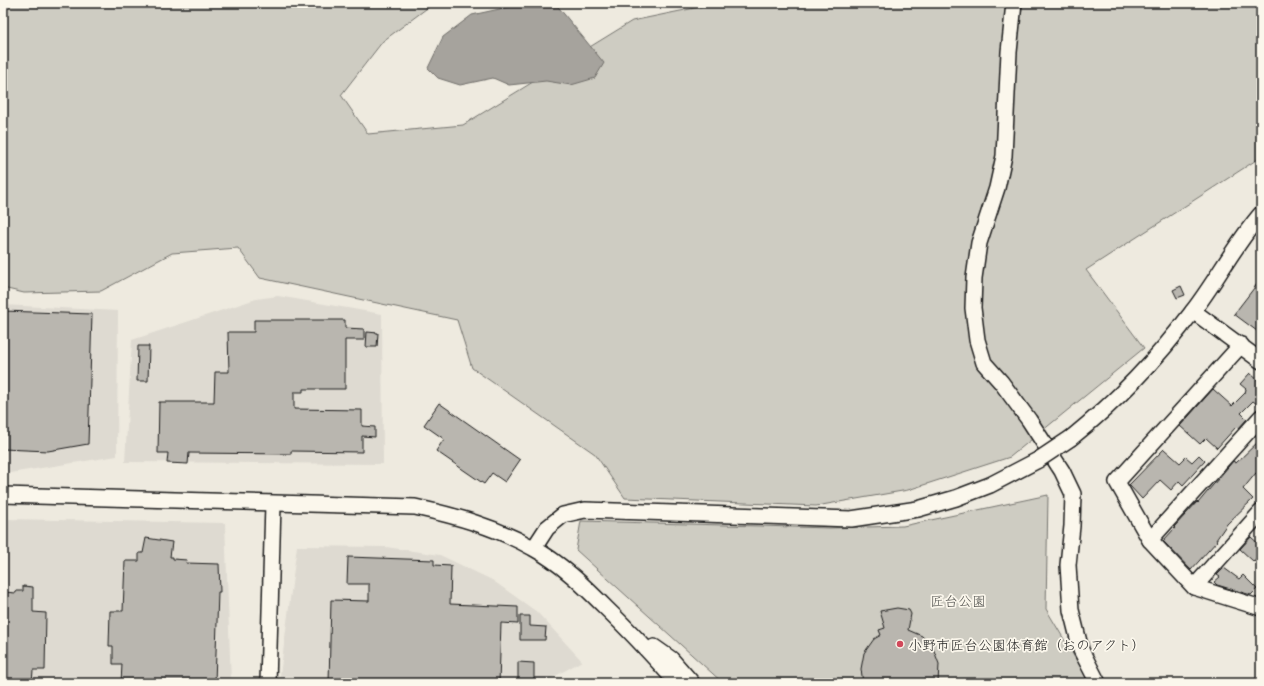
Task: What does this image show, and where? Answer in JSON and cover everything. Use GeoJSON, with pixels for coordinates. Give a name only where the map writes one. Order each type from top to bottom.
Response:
{"type":"FeatureCollection","features":[{"type":"Feature","properties":{"kind":"street"},"geometry":{"type":"LineString","coordinates":[[1014,3],[1009,52],[1004,156],[997,188],[980,243],[974,278],[973,308],[977,340],[984,362],[1024,414],[1062,471],[1073,494],[1072,526],[1068,565],[1071,610],[1081,650],[1098,683]]}},
{"type":"Feature","properties":{"kind":"street"},"geometry":{"type":"LineString","coordinates":[[534,548],[547,528],[563,515],[585,510],[851,519],[918,509],[956,498],[990,485],[1038,460],[1072,438],[1114,401],[1169,341],[1193,311],[1261,214]]}},
{"type":"Feature","properties":{"kind":"street"},"geometry":{"type":"LineString","coordinates":[[1193,311],[1261,361]]}},
{"type":"Feature","properties":{"kind":"street"},"geometry":{"type":"LineString","coordinates":[[1241,345],[1117,482],[1150,540],[1194,587],[1260,607]]}},
{"type":"Feature","properties":{"kind":"street"},"geometry":{"type":"LineString","coordinates":[[1150,540],[1261,417]]}},
{"type":"Feature","properties":{"kind":"street"},"geometry":{"type":"LineString","coordinates":[[3,495],[415,507],[456,516],[496,530],[534,548],[574,577],[627,628],[678,683]]}},
{"type":"Feature","properties":{"kind":"street"},"geometry":{"type":"LineString","coordinates":[[268,683],[272,504]]}},
{"type":"Feature","properties":{"kind":"street"},"geometry":{"type":"LineString","coordinates":[[1194,587],[1261,512]]}},
{"type":"Feature","properties":{"kind":"street"},"geometry":{"type":"LineString","coordinates":[[627,628],[666,683]]}},
{"type":"Feature","properties":{"kind":"street"},"geometry":{"type":"LineString","coordinates":[[627,628],[671,659],[692,683]]}},
{"type":"Feature","properties":{"kind":"shaded area"},"geometry":{"type":"Polygon","coordinates":[[[527,3],[555,3],[604,63],[595,78],[571,85],[546,81],[509,85],[493,78],[460,85],[438,78],[428,68],[443,37],[472,15],[527,3]]]}},
{"type":"Feature","properties":{"kind":"shaded area"},"geometry":{"type":"Polygon","coordinates":[[[278,296],[382,314],[383,464],[125,462],[132,340],[256,299],[278,296]]]}},
{"type":"Feature","properties":{"kind":"shaded area"},"geometry":{"type":"Polygon","coordinates":[[[3,305],[118,311],[117,456],[10,473],[3,472],[3,305]]]}},
{"type":"Feature","properties":{"kind":"shaded area"},"geometry":{"type":"Polygon","coordinates":[[[3,519],[225,523],[231,683],[3,683],[3,519]]]}},
{"type":"Feature","properties":{"kind":"shaded area"},"geometry":{"type":"Polygon","coordinates":[[[297,546],[386,547],[440,555],[492,580],[537,612],[582,661],[543,683],[279,683],[297,546]]]}},
{"type":"Feature","properties":{"kind":"green space"},"geometry":{"type":"Polygon","coordinates":[[[3,3],[434,3],[383,41],[341,95],[368,134],[463,125],[632,21],[719,3],[1261,3],[1261,157],[1086,270],[1144,348],[1010,457],[908,490],[816,506],[625,498],[595,454],[472,368],[457,320],[260,278],[238,248],[172,253],[101,291],[24,293],[3,288],[3,3]]]}},
{"type":"Feature","properties":{"kind":"green space","name":"匠台公園"},"geometry":{"type":"Polygon","coordinates":[[[1048,495],[1046,609],[1090,683],[723,683],[576,550],[581,521],[829,528],[903,526],[1048,495]]]}},
{"type":"Feature","properties":{"kind":"building"},"geometry":{"type":"Polygon","coordinates":[[[1261,279],[1261,334],[1234,314],[1261,279]]]}},
{"type":"Feature","properties":{"kind":"building"},"geometry":{"type":"Polygon","coordinates":[[[1181,286],[1185,295],[1177,298],[1173,290],[1181,286]]]}},
{"type":"Feature","properties":{"kind":"building"},"geometry":{"type":"Polygon","coordinates":[[[3,311],[92,314],[88,444],[48,451],[3,449],[3,311]]]}},
{"type":"Feature","properties":{"kind":"building"},"geometry":{"type":"Polygon","coordinates":[[[254,320],[345,320],[345,328],[364,329],[364,340],[345,340],[345,389],[303,389],[303,392],[294,392],[294,409],[362,410],[362,426],[375,427],[375,437],[362,436],[362,452],[291,451],[291,454],[189,453],[188,464],[167,463],[168,453],[158,453],[159,402],[214,402],[215,372],[229,372],[228,332],[254,332],[254,320]]]}},
{"type":"Feature","properties":{"kind":"building"},"geometry":{"type":"Polygon","coordinates":[[[367,332],[378,333],[377,347],[366,347],[367,332]]]}},
{"type":"Feature","properties":{"kind":"building"},"geometry":{"type":"Polygon","coordinates":[[[138,346],[149,346],[148,381],[137,381],[138,346]]]}},
{"type":"Feature","properties":{"kind":"building"},"geometry":{"type":"Polygon","coordinates":[[[1250,373],[1261,383],[1261,407],[1253,401],[1241,413],[1247,419],[1238,429],[1236,427],[1217,448],[1206,438],[1200,444],[1180,426],[1213,389],[1232,406],[1245,393],[1246,389],[1240,384],[1250,373]]]}},
{"type":"Feature","properties":{"kind":"building"},"geometry":{"type":"Polygon","coordinates":[[[439,403],[520,460],[505,482],[492,473],[484,484],[436,451],[444,439],[424,425],[439,403]]]}},
{"type":"Feature","properties":{"kind":"building"},"geometry":{"type":"Polygon","coordinates":[[[1261,439],[1261,478],[1256,473],[1243,489],[1253,499],[1227,524],[1216,540],[1217,541],[1191,570],[1163,541],[1197,502],[1198,503],[1233,461],[1236,463],[1261,439]]]}},
{"type":"Feature","properties":{"kind":"building"},"geometry":{"type":"Polygon","coordinates":[[[1164,449],[1180,463],[1186,457],[1192,462],[1199,455],[1205,461],[1183,485],[1179,481],[1171,490],[1160,480],[1142,499],[1129,485],[1164,449]]]}},
{"type":"Feature","properties":{"kind":"building"},"geometry":{"type":"Polygon","coordinates":[[[1251,537],[1261,546],[1261,554],[1254,562],[1240,549],[1251,537]]]}},
{"type":"Feature","properties":{"kind":"building"},"geometry":{"type":"Polygon","coordinates":[[[146,538],[172,542],[170,557],[173,557],[173,559],[187,560],[186,563],[219,564],[220,592],[218,592],[215,683],[121,683],[122,664],[113,664],[113,646],[109,646],[110,611],[123,611],[125,561],[139,561],[139,553],[143,553],[146,538]]]}},
{"type":"Feature","properties":{"kind":"building"},"geometry":{"type":"Polygon","coordinates":[[[348,557],[434,560],[434,565],[451,566],[450,604],[518,607],[518,624],[501,623],[499,683],[329,683],[331,600],[369,601],[369,584],[347,584],[348,557]]]}},
{"type":"Feature","properties":{"kind":"building"},"geometry":{"type":"Polygon","coordinates":[[[1224,568],[1239,579],[1243,575],[1257,589],[1251,595],[1217,585],[1214,582],[1220,577],[1217,575],[1224,568]]]}},
{"type":"Feature","properties":{"kind":"building"},"geometry":{"type":"Polygon","coordinates":[[[23,586],[33,587],[33,612],[46,613],[45,670],[33,670],[32,683],[3,683],[4,592],[16,593],[16,591],[23,591],[23,586]]]}},
{"type":"Feature","properties":{"kind":"building","name":"小野市匠台公園体育館（おのアクト）"},"geometry":{"type":"Polygon","coordinates":[[[897,608],[909,610],[911,614],[908,630],[922,636],[933,648],[939,664],[938,683],[863,683],[861,669],[864,653],[874,639],[881,635],[879,630],[885,628],[880,611],[897,608]]]}},
{"type":"Feature","properties":{"kind":"building"},"geometry":{"type":"Polygon","coordinates":[[[520,616],[530,616],[530,626],[546,627],[545,640],[520,640],[520,616]]]}},
{"type":"Feature","properties":{"kind":"building"},"geometry":{"type":"Polygon","coordinates":[[[518,662],[534,663],[534,681],[518,681],[518,662]]]}},
{"type":"Feature","properties":{"kind":"place","name":"小野市匠台公園体育館（おのアクト）"},"geometry":{"type":"Point","coordinates":[900,644]}}]}
